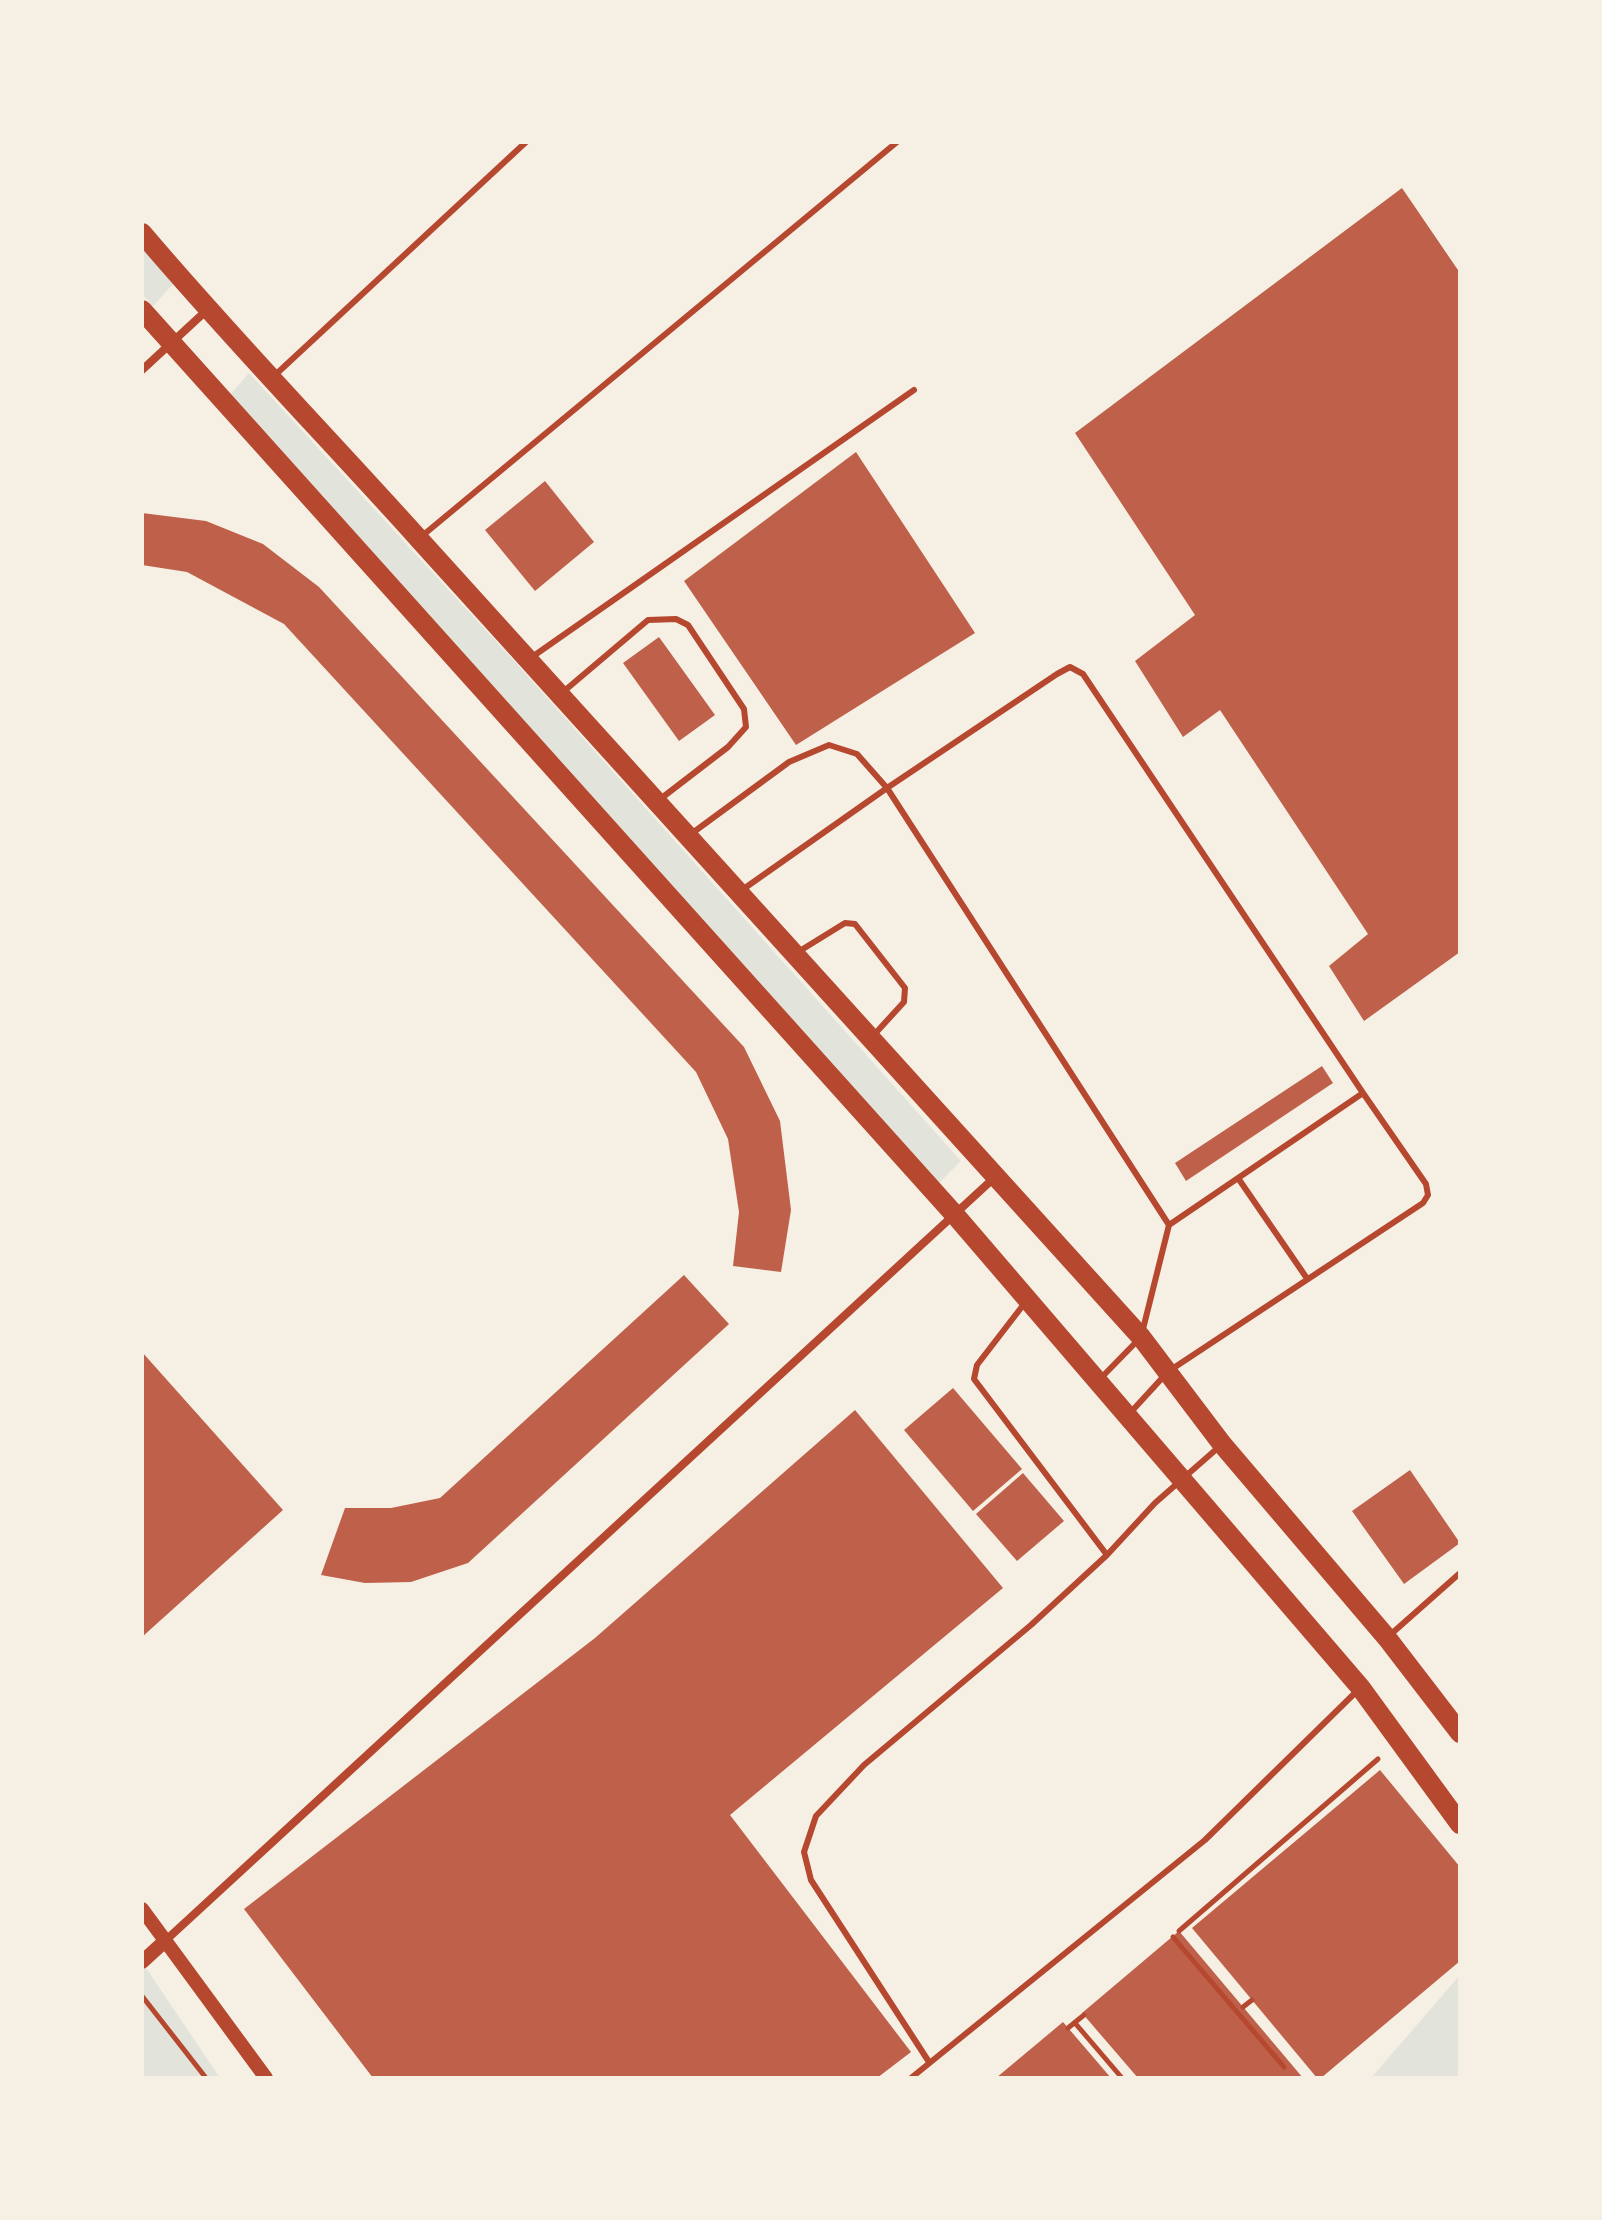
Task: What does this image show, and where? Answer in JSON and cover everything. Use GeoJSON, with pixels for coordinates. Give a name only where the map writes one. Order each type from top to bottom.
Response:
{"type":"FeatureCollection","features":[{"type":"Feature","properties":{"kind":"main road"},"geometry":{"type":"LineString","coordinates":[[142,233],[207,310],[419,539],[525,661],[657,802],[1141,1337],[1222,1444],[1387,1638],[1460,1733]]}},
{"type":"Feature","properties":{"kind":"main road"},"geometry":{"type":"LineString","coordinates":[[142,310],[955,1215],[1360,1687],[1460,1824]]}},
{"type":"Feature","properties":{"kind":"street"},"geometry":{"type":"LineString","coordinates":[[142,370],[207,310]]}},
{"type":"Feature","properties":{"kind":"street"},"geometry":{"type":"LineString","coordinates":[[142,1962],[994,1178]]}},
{"type":"Feature","properties":{"kind":"street"},"geometry":{"type":"LineString","coordinates":[[142,1909],[266,2078]]}},
{"type":"Feature","properties":{"kind":"lane"},"geometry":{"type":"LineString","coordinates":[[271,380],[526,142]]}},
{"type":"Feature","properties":{"kind":"lane"},"geometry":{"type":"LineString","coordinates":[[419,539],[897,142]]}},
{"type":"Feature","properties":{"kind":"lane"},"geometry":{"type":"LineString","coordinates":[[525,661],[914,390]]}},
{"type":"Feature","properties":{"kind":"lane"},"geometry":{"type":"LineString","coordinates":[[557,696],[648,620],[676,619],[688,625],[744,709],[746,727],[728,747],[657,802]]}},
{"type":"Feature","properties":{"kind":"lane"},"geometry":{"type":"LineString","coordinates":[[739,893],[887,788],[1057,674],[1070,667],[1083,674],[1426,1184],[1428,1195],[1423,1203],[1306,1277],[1168,1372],[1127,1416]]}},
{"type":"Feature","properties":{"kind":"lane"},"geometry":{"type":"LineString","coordinates":[[687,836],[789,762],[829,745],[857,754],[887,788],[1169,1225]]}},
{"type":"Feature","properties":{"kind":"lane"},"geometry":{"type":"LineString","coordinates":[[795,954],[845,923],[855,924],[905,988],[904,1002],[869,1039]]}},
{"type":"Feature","properties":{"kind":"lane"},"geometry":{"type":"LineString","coordinates":[[1097,1382],[1141,1337],[1169,1225],[1363,1093]]}},
{"type":"Feature","properties":{"kind":"lane"},"geometry":{"type":"LineString","coordinates":[[1238,1178],[1306,1277]]}},
{"type":"Feature","properties":{"kind":"lane"},"geometry":{"type":"LineString","coordinates":[[1027,1300],[977,1365],[974,1379],[1107,1555]]}},
{"type":"Feature","properties":{"kind":"lane"},"geometry":{"type":"LineString","coordinates":[[929,2062],[811,1880],[804,1852],[816,1816],[864,1765],[1031,1625],[1107,1555],[1181,1479],[1222,1444]]}},
{"type":"Feature","properties":{"kind":"lane"},"geometry":{"type":"LineString","coordinates":[[1387,1638],[1460,1573]]}},
{"type":"Feature","properties":{"kind":"lane"},"geometry":{"type":"LineString","coordinates":[[911,2078],[1205,1840],[1360,1687]]}},
{"type":"Feature","properties":{"kind":"path"},"geometry":{"type":"LineString","coordinates":[[1179,1931],[1399,1741]]}},
{"type":"Feature","properties":{"kind":"path"},"geometry":{"type":"LineString","coordinates":[[1173,1937],[1284,2067]]}},
{"type":"Feature","properties":{"kind":"path"},"geometry":{"type":"LineString","coordinates":[[142,1996],[206,2078]]}},
{"type":"Feature","properties":{"kind":"path"},"geometry":{"type":"LineString","coordinates":[[1243,2007],[1252,2000]]}},
{"type":"Feature","properties":{"kind":"path"},"geometry":{"type":"LineString","coordinates":[[1068,2028],[1084,2015]]}},
{"type":"Feature","properties":{"kind":"path"},"geometry":{"type":"LineString","coordinates":[[1075,2023],[1122,2078]]}},
{"type":"Feature","properties":{"kind":"shaded area"},"geometry":{"type":"Polygon","coordinates":[[[142,246],[175,282],[153,306],[142,294],[142,246]]]}},
{"type":"Feature","properties":{"kind":"shaded area"},"geometry":{"type":"Polygon","coordinates":[[[249,373],[515,662],[961,1161],[937,1185],[230,395],[249,373]]]}},
{"type":"Feature","properties":{"kind":"shaded area"},"geometry":{"type":"Polygon","coordinates":[[[142,1962],[218,2075],[221,2078],[143,2078],[142,1962]]]}},
{"type":"Feature","properties":{"kind":"shaded area"},"geometry":{"type":"Polygon","coordinates":[[[1460,1975],[1460,2078],[1371,2078],[1460,1975]]]}},
{"type":"Feature","properties":{"kind":"building"},"geometry":{"type":"Polygon","coordinates":[[[1402,188],[1460,273],[1460,952],[1364,1021],[1329,966],[1368,934],[1220,710],[1183,737],[1135,661],[1195,615],[1075,433],[1402,188]]]}},
{"type":"Feature","properties":{"kind":"building"},"geometry":{"type":"Polygon","coordinates":[[[856,452],[975,633],[796,745],[684,581],[856,452]]]}},
{"type":"Feature","properties":{"kind":"building"},"geometry":{"type":"Polygon","coordinates":[[[545,481],[594,542],[535,591],[485,530],[545,481]]]}},
{"type":"Feature","properties":{"kind":"building"},"geometry":{"type":"Polygon","coordinates":[[[142,513],[206,521],[263,544],[319,587],[744,1047],[780,1121],[791,1210],[781,1272],[733,1266],[739,1212],[728,1139],[696,1072],[284,624],[187,572],[142,565],[142,513]]]}},
{"type":"Feature","properties":{"kind":"building"},"geometry":{"type":"Polygon","coordinates":[[[659,637],[715,715],[679,741],[623,663],[659,637]]]}},
{"type":"Feature","properties":{"kind":"building"},"geometry":{"type":"Polygon","coordinates":[[[1322,1066],[1333,1083],[1186,1181],[1175,1163],[1322,1066]]]}},
{"type":"Feature","properties":{"kind":"building"},"geometry":{"type":"Polygon","coordinates":[[[684,1275],[729,1324],[468,1563],[411,1582],[365,1583],[321,1575],[345,1508],[391,1508],[440,1498],[684,1275]]]}},
{"type":"Feature","properties":{"kind":"building"},"geometry":{"type":"Polygon","coordinates":[[[142,1352],[283,1510],[142,1637],[142,1352]]]}},
{"type":"Feature","properties":{"kind":"building"},"geometry":{"type":"Polygon","coordinates":[[[953,1388],[1022,1469],[973,1511],[904,1430],[953,1388]]]}},
{"type":"Feature","properties":{"kind":"building"},"geometry":{"type":"Polygon","coordinates":[[[855,1410],[1003,1588],[730,1815],[911,2052],[877,2078],[373,2078],[244,1909],[595,1638],[855,1410]]]}},
{"type":"Feature","properties":{"kind":"building"},"geometry":{"type":"Polygon","coordinates":[[[1410,1470],[1460,1543],[1404,1584],[1352,1511],[1410,1470]]]}},
{"type":"Feature","properties":{"kind":"building"},"geometry":{"type":"Polygon","coordinates":[[[1023,1473],[1064,1521],[1017,1561],[976,1514],[1023,1473]]]}},
{"type":"Feature","properties":{"kind":"building"},"geometry":{"type":"Polygon","coordinates":[[[1380,1770],[1460,1867],[1460,1961],[1321,2078],[1317,2078],[1192,1928],[1380,1770]]]}},
{"type":"Feature","properties":{"kind":"building"},"geometry":{"type":"Polygon","coordinates":[[[1179,1931],[1303,2078],[1138,2078],[1082,2013],[1179,1931]]]}},
{"type":"Feature","properties":{"kind":"building"},"geometry":{"type":"Polygon","coordinates":[[[1063,2022],[1111,2078],[996,2078],[1063,2022]]]}}]}
